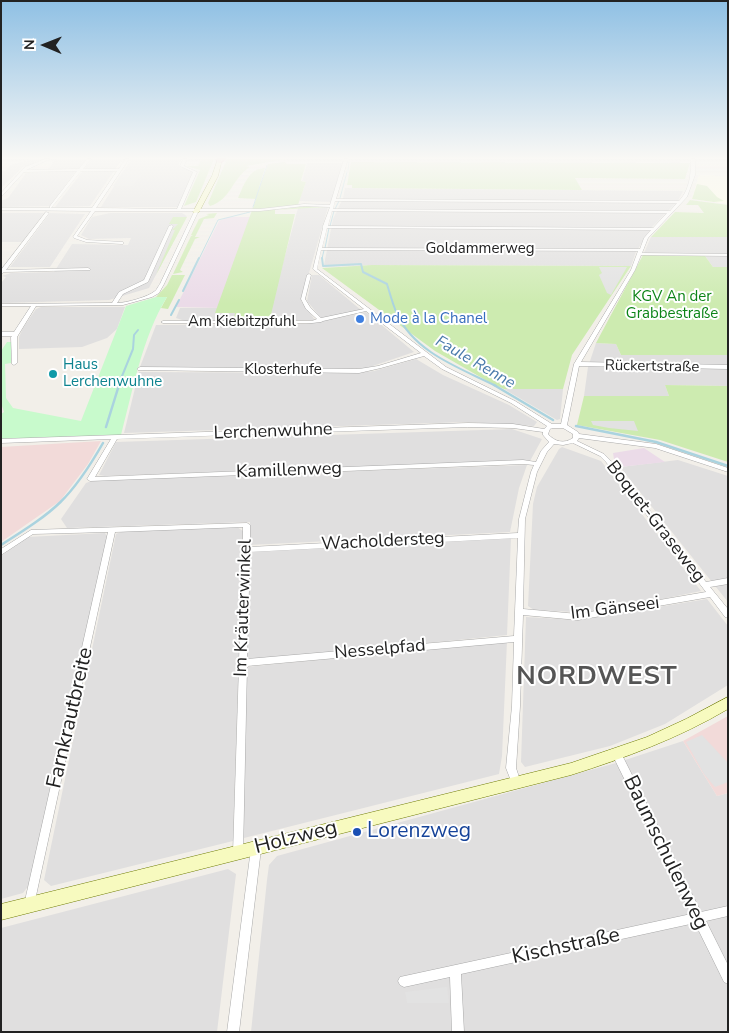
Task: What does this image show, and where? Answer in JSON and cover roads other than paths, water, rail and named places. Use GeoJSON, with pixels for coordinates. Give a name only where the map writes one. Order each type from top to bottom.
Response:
{"type":"FeatureCollection","features":[{"type":"Feature","properties":{"kind":"street"},"geometry":{"type":"LineString","coordinates":[[95,207],[75,237],[86,241],[122,243]]}},
{"type":"Feature","properties":{"kind":"street"},"geometry":{"type":"LineString","coordinates":[[1,305],[114,304],[142,299],[159,288],[199,207]]}},
{"type":"Feature","properties":{"kind":"street"},"geometry":{"type":"LineString","coordinates":[[564,426],[577,364],[633,270],[640,252],[654,229],[675,207]]}},
{"type":"Feature","properties":{"kind":"street"},"geometry":{"type":"LineString","coordinates":[[93,210],[179,208],[198,210]]}},
{"type":"Feature","properties":{"kind":"street"},"geometry":{"type":"LineString","coordinates":[[1,210],[331,208],[671,212]]}},
{"type":"Feature","properties":{"kind":"street"},"geometry":{"type":"LineString","coordinates":[[331,208],[324,227],[315,269],[323,273],[444,368],[513,402],[552,426],[564,426],[573,430],[575,438]]}},
{"type":"Feature","properties":{"kind":"street"},"geometry":{"type":"LineString","coordinates":[[2,271],[47,213]]}},
{"type":"Feature","properties":{"kind":"street"},"geometry":{"type":"LineString","coordinates":[[114,304],[121,293],[146,281],[171,226]]}},
{"type":"Feature","properties":{"kind":"street"},"geometry":{"type":"LineString","coordinates":[[324,227],[654,229]]}},
{"type":"Feature","properties":{"kind":"street","name":"Goldammerweg"},"geometry":{"type":"LineString","coordinates":[[319,249],[640,252],[728,255]]}},
{"type":"Feature","properties":{"kind":"street"},"geometry":{"type":"LineString","coordinates":[[2,271],[88,269]]}},
{"type":"Feature","properties":{"kind":"street","name":"Am Kiebitzpfuhl"},"geometry":{"type":"LineString","coordinates":[[309,275],[303,298],[321,321]]}},
{"type":"Feature","properties":{"kind":"street"},"geometry":{"type":"LineString","coordinates":[[14,363],[15,334],[34,305]]}},
{"type":"Feature","properties":{"kind":"street","name":"Am Kiebitzpfuhl"},"geometry":{"type":"LineString","coordinates":[[163,322],[299,323],[321,321],[368,310]]}},
{"type":"Feature","properties":{"kind":"street"},"geometry":{"type":"LineString","coordinates":[[1,334],[15,334]]}},
{"type":"Feature","properties":{"kind":"street","name":"Klosterhufe"},"geometry":{"type":"LineString","coordinates":[[140,369],[359,371],[379,368],[424,354]]}},
{"type":"Feature","properties":{"kind":"street","name":"Rückertstraße"},"geometry":{"type":"LineString","coordinates":[[577,364],[587,366],[728,367]]}},
{"type":"Feature","properties":{"kind":"street","name":"Lerchenwuhne"},"geometry":{"type":"LineString","coordinates":[[1,441],[468,425],[513,426],[545,431]]}},
{"type":"Feature","properties":{"kind":"street"},"geometry":{"type":"LineString","coordinates":[[552,426],[545,431],[546,436],[553,441],[563,444],[575,438],[656,446],[728,470]]}},
{"type":"Feature","properties":{"kind":"street","name":"Kamillenweg"},"geometry":{"type":"LineString","coordinates":[[115,437],[90,479],[523,462],[537,464]]}},
{"type":"Feature","properties":{"kind":"street","name":"Boquet-Graseweg"},"geometry":{"type":"LineString","coordinates":[[575,438],[608,462],[728,615]]}},
{"type":"Feature","properties":{"kind":"street"},"geometry":{"type":"LineString","coordinates":[[516,783],[511,768],[521,535],[526,497],[537,464],[553,441]]}},
{"type":"Feature","properties":{"kind":"street","name":"Im Kräuterwinkel"},"geometry":{"type":"LineString","coordinates":[[1,553],[31,532],[247,526],[244,550],[238,853]]}},
{"type":"Feature","properties":{"kind":"street","name":"Farnkrautbreite"},"geometry":{"type":"LineString","coordinates":[[29,905],[112,530]]}},
{"type":"Feature","properties":{"kind":"street","name":"Wacholdersteg"},"geometry":{"type":"LineString","coordinates":[[244,550],[521,535]]}},
{"type":"Feature","properties":{"kind":"street"},"geometry":{"type":"LineString","coordinates":[[704,585],[728,581]]}},
{"type":"Feature","properties":{"kind":"street","name":"Im Gänseei"},"geometry":{"type":"LineString","coordinates":[[518,612],[578,616],[711,594]]}},
{"type":"Feature","properties":{"kind":"street","name":"Nesselpfad"},"geometry":{"type":"LineString","coordinates":[[242,663],[518,639]]}},
{"type":"Feature","properties":{"kind":"street","name":"Holzweg"},"geometry":{"type":"LineString","coordinates":[[1,912],[516,783],[617,754],[683,727],[728,702]]}},
{"type":"Feature","properties":{"kind":"street","name":"Baumschulenweg"},"geometry":{"type":"LineString","coordinates":[[617,754],[728,978]]}},
{"type":"Feature","properties":{"kind":"street"},"geometry":{"type":"LineString","coordinates":[[233,1032],[256,849]]}},
{"type":"Feature","properties":{"kind":"street","name":"Kischstraße"},"geometry":{"type":"LineString","coordinates":[[404,981],[728,911]]}},
{"type":"Feature","properties":{"kind":"street"},"geometry":{"type":"LineString","coordinates":[[455,970],[458,1032]]}},
{"type":"Feature","properties":{"kind":"waterway","name":"Faule Renne"},"geometry":{"type":"LineString","coordinates":[[330,226],[334,211]]}},
{"type":"Feature","properties":{"kind":"waterway"},"geometry":{"type":"LineString","coordinates":[[199,259],[218,220],[250,212]]}},
{"type":"Feature","properties":{"kind":"waterway","name":"Faule Renne"},"geometry":{"type":"LineString","coordinates":[[325,248],[329,228]]}},
{"type":"Feature","properties":{"kind":"waterway","name":"Faule Renne"},"geometry":{"type":"LineString","coordinates":[[322,259],[324,250]]}},
{"type":"Feature","properties":{"kind":"waterway"},"geometry":{"type":"LineString","coordinates":[[183,291],[199,258]]}},
{"type":"Feature","properties":{"kind":"waterway","name":"Faule Renne"},"geometry":{"type":"LineString","coordinates":[[322,259],[323,266],[361,264],[363,272],[387,284],[397,314],[405,328],[415,339],[440,358],[494,385]]}},
{"type":"Feature","properties":{"kind":"waterway"},"geometry":{"type":"LineString","coordinates":[[171,315],[179,300]]}},
{"type":"Feature","properties":{"kind":"waterway"},"geometry":{"type":"LineString","coordinates":[[118,386],[133,349],[134,335],[138,330]]}},
{"type":"Feature","properties":{"kind":"waterway"},"geometry":{"type":"LineString","coordinates":[[106,427],[119,385]]}},
{"type":"Feature","properties":{"kind":"waterway","name":"Faule Renne"},"geometry":{"type":"LineString","coordinates":[[494,385],[553,420]]}},
{"type":"Feature","properties":{"kind":"waterway","name":"Faule Renne"},"geometry":{"type":"LineString","coordinates":[[576,426],[656,442],[728,466]]}},
{"type":"Feature","properties":{"kind":"waterway"},"geometry":{"type":"LineString","coordinates":[[1,545],[49,513],[71,491],[103,443]]}},
{"type":"Feature","properties":{"kind":"place","name":"Mode à la Chanel"},"geometry":{"type":"Point","coordinates":[360,319]}},
{"type":"Feature","properties":{"kind":"place","name":"Haus Lerchenwuhne"},"geometry":{"type":"Point","coordinates":[53,374]}},
{"type":"Feature","properties":{"kind":"place","name":"Lorenzweg"},"geometry":{"type":"Point","coordinates":[357,832]}},
{"type":"Feature","properties":{"kind":"district","name":"NORDWEST"},"geometry":{"type":"Point","coordinates":[597,678]}},
{"type":"Feature","properties":{"kind":"park label","name":"KGV An der Grabbestraße"},"geometry":{"type":"Point","coordinates":[672,306]}}]}
